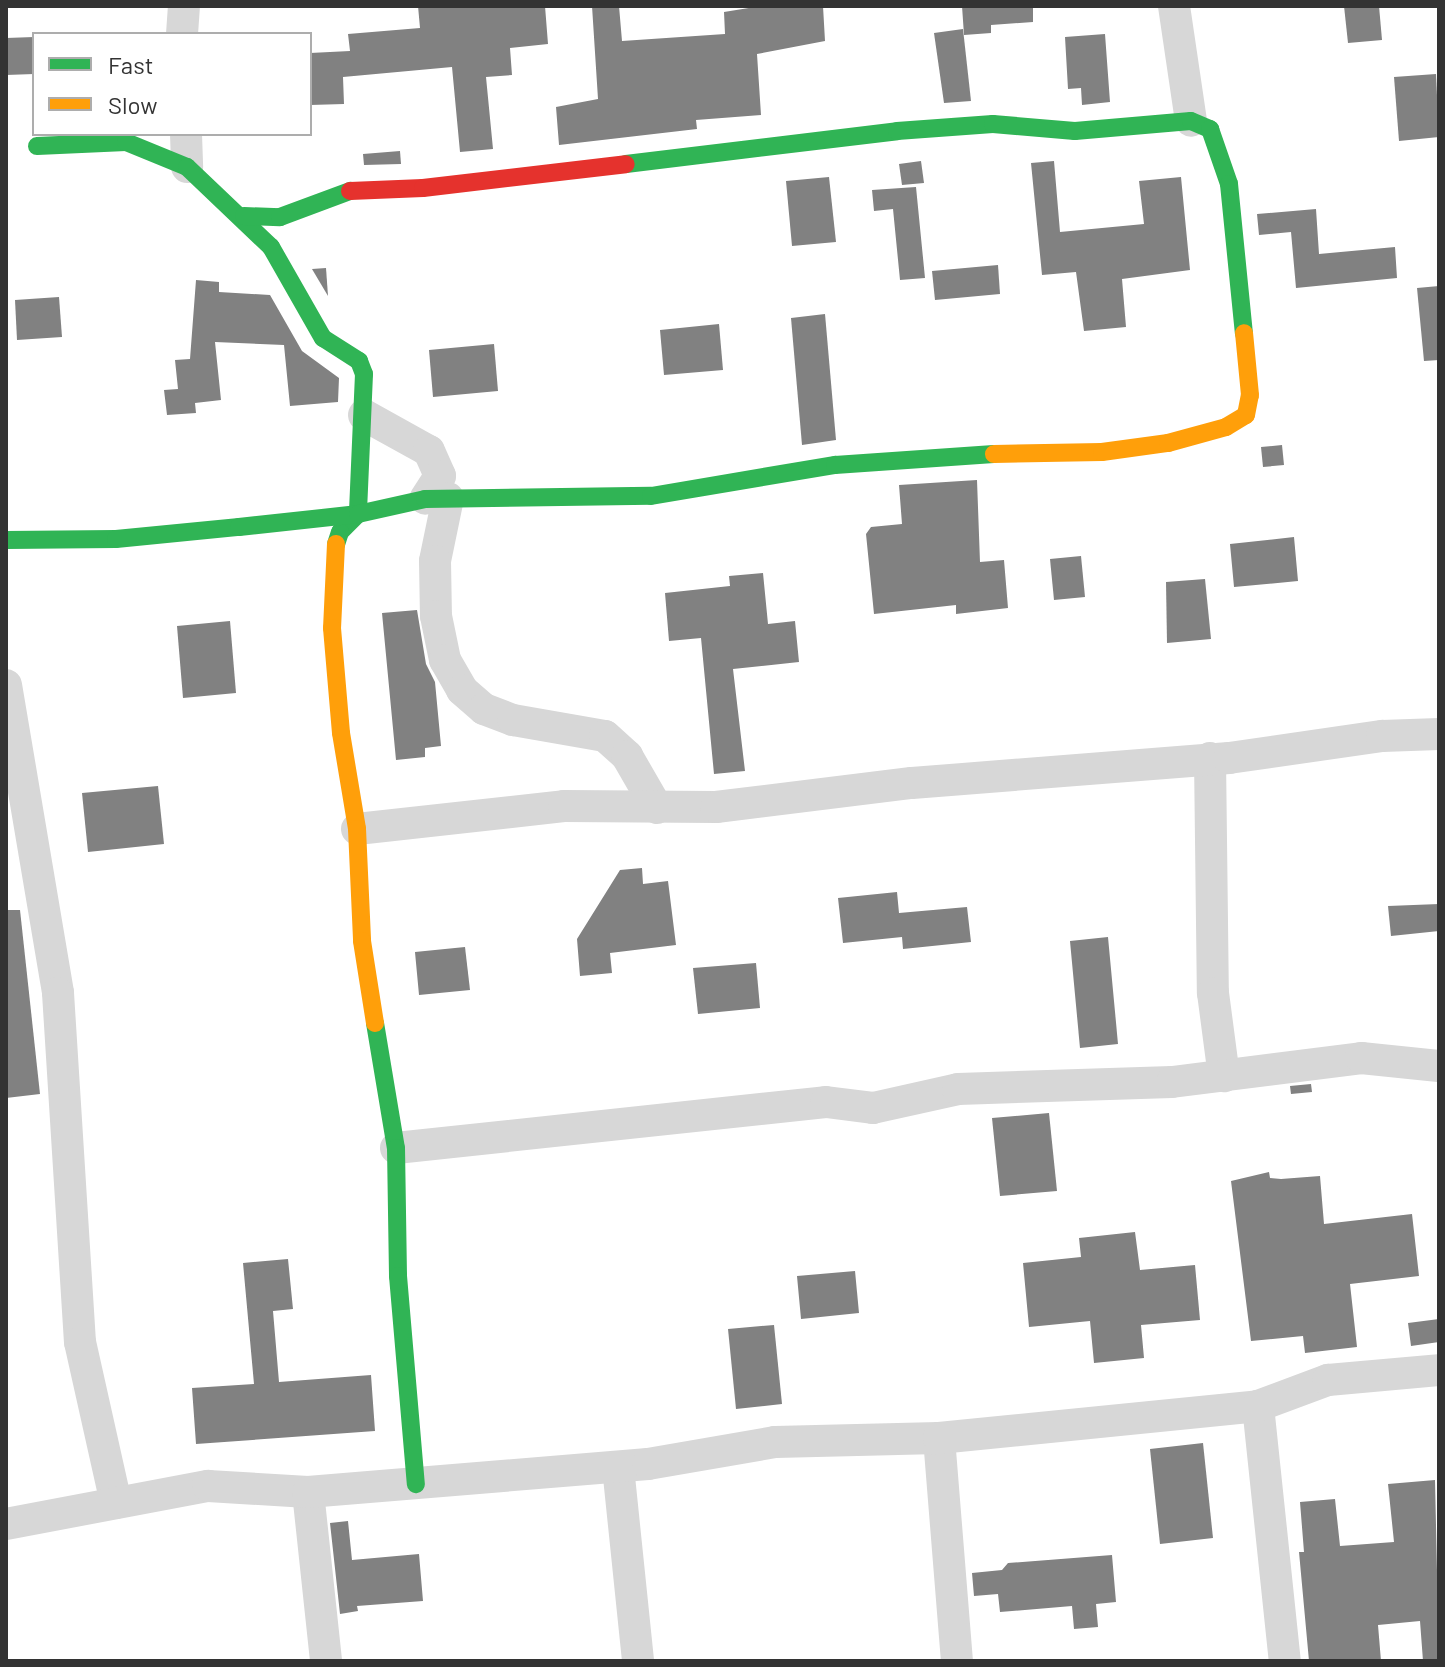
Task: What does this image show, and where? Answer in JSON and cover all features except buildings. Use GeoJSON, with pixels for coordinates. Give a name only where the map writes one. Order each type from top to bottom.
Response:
{"type":"FeatureCollection","features":[{"type":"Feature","properties":{"kind":"street"},"geometry":{"type":"LineString","coordinates":[[182,32],[184,6]]}},
{"type":"Feature","properties":{"kind":"street"},"geometry":{"type":"LineString","coordinates":[[1174,6],[1191,121]]}},
{"type":"Feature","properties":{"kind":"street"},"geometry":{"type":"LineString","coordinates":[[6,540],[116,539],[358,514],[436,498],[638,497],[835,465],[987,454],[1102,452],[1168,443],[1226,427],[1246,415],[1250,395],[1229,184],[1210,129],[1191,121],[1075,131],[993,124],[758,145],[451,185],[344,191],[280,217],[244,216]]}},
{"type":"Feature","properties":{"kind":"street"},"geometry":{"type":"LineString","coordinates":[[186,136],[187,167]]}},
{"type":"Feature","properties":{"kind":"street"},"geometry":{"type":"LineString","coordinates":[[37,146],[126,142],[187,167],[244,216],[271,247],[323,338],[359,361],[365,383],[358,514],[340,532],[335,548],[332,628],[341,733],[357,829],[362,941],[396,1148],[398,1276],[416,1484]]}},
{"type":"Feature","properties":{"kind":"street"},"geometry":{"type":"LineString","coordinates":[[271,247],[280,217]]}},
{"type":"Feature","properties":{"kind":"street"},"geometry":{"type":"LineString","coordinates":[[364,415],[429,451],[440,476],[436,498],[436,616],[445,660],[462,690],[484,709],[513,720],[605,736],[627,756],[657,808]]}},
{"type":"Feature","properties":{"kind":"street"},"geometry":{"type":"LineString","coordinates":[[6,685],[58,993],[80,1342],[116,1503]]}},
{"type":"Feature","properties":{"kind":"street"},"geometry":{"type":"LineString","coordinates":[[357,829],[564,806],[716,807],[912,783],[1210,758],[1439,734]]}},
{"type":"Feature","properties":{"kind":"street"},"geometry":{"type":"LineString","coordinates":[[1210,758],[1213,993],[1224,1076]]}},
{"type":"Feature","properties":{"kind":"street"},"geometry":{"type":"LineString","coordinates":[[396,1148],[826,1102],[873,1108],[958,1089],[1224,1076],[1361,1058],[1439,1066]]}},
{"type":"Feature","properties":{"kind":"street"},"geometry":{"type":"LineString","coordinates":[[6,1524],[208,1486],[308,1492],[416,1484],[618,1467],[775,1442],[939,1438],[1258,1406],[1328,1380],[1439,1370]]}},
{"type":"Feature","properties":{"kind":"street"},"geometry":{"type":"LineString","coordinates":[[1258,1406],[1285,1661]]}},
{"type":"Feature","properties":{"kind":"street"},"geometry":{"type":"LineString","coordinates":[[939,1438],[957,1661]]}},
{"type":"Feature","properties":{"kind":"street"},"geometry":{"type":"LineString","coordinates":[[618,1467],[638,1661]]}},
{"type":"Feature","properties":{"kind":"street"},"geometry":{"type":"LineString","coordinates":[[308,1492],[326,1661]]}},
{"type":"Feature","properties":{"kind":"traffic: fast"},"geometry":{"type":"LineString","coordinates":[[626,164],[897,131],[993,124],[1075,131],[1191,121],[1210,129],[1229,184],[1244,333]]}},
{"type":"Feature","properties":{"kind":"traffic: fast"},"geometry":{"type":"LineString","coordinates":[[37,146],[126,142],[187,167],[271,247],[323,338],[359,361],[364,374],[358,514],[340,532],[336,544]]}},
{"type":"Feature","properties":{"kind":"traffic: fast"},"geometry":{"type":"LineString","coordinates":[[244,216],[280,217],[350,191]]}},
{"type":"Feature","properties":{"kind":"traffic: fast"},"geometry":{"type":"LineString","coordinates":[[6,540],[116,539],[239,527],[358,514],[425,499],[651,496],[835,465],[994,454]]}},
{"type":"Feature","properties":{"kind":"traffic: fast"},"geometry":{"type":"LineString","coordinates":[[375,1023],[396,1148],[398,1276],[416,1484]]}},
{"type":"Feature","properties":{"kind":"traffic: slow"},"geometry":{"type":"LineString","coordinates":[[994,454],[1102,452],[1168,443],[1226,427],[1246,415],[1250,395],[1244,333]]}},
{"type":"Feature","properties":{"kind":"traffic: slow"},"geometry":{"type":"LineString","coordinates":[[336,544],[332,628],[341,733],[357,829],[362,941],[375,1023]]}},
{"type":"Feature","properties":{"kind":"traffic: jam"},"geometry":{"type":"LineString","coordinates":[[350,191],[423,188],[626,164]]}}]}
